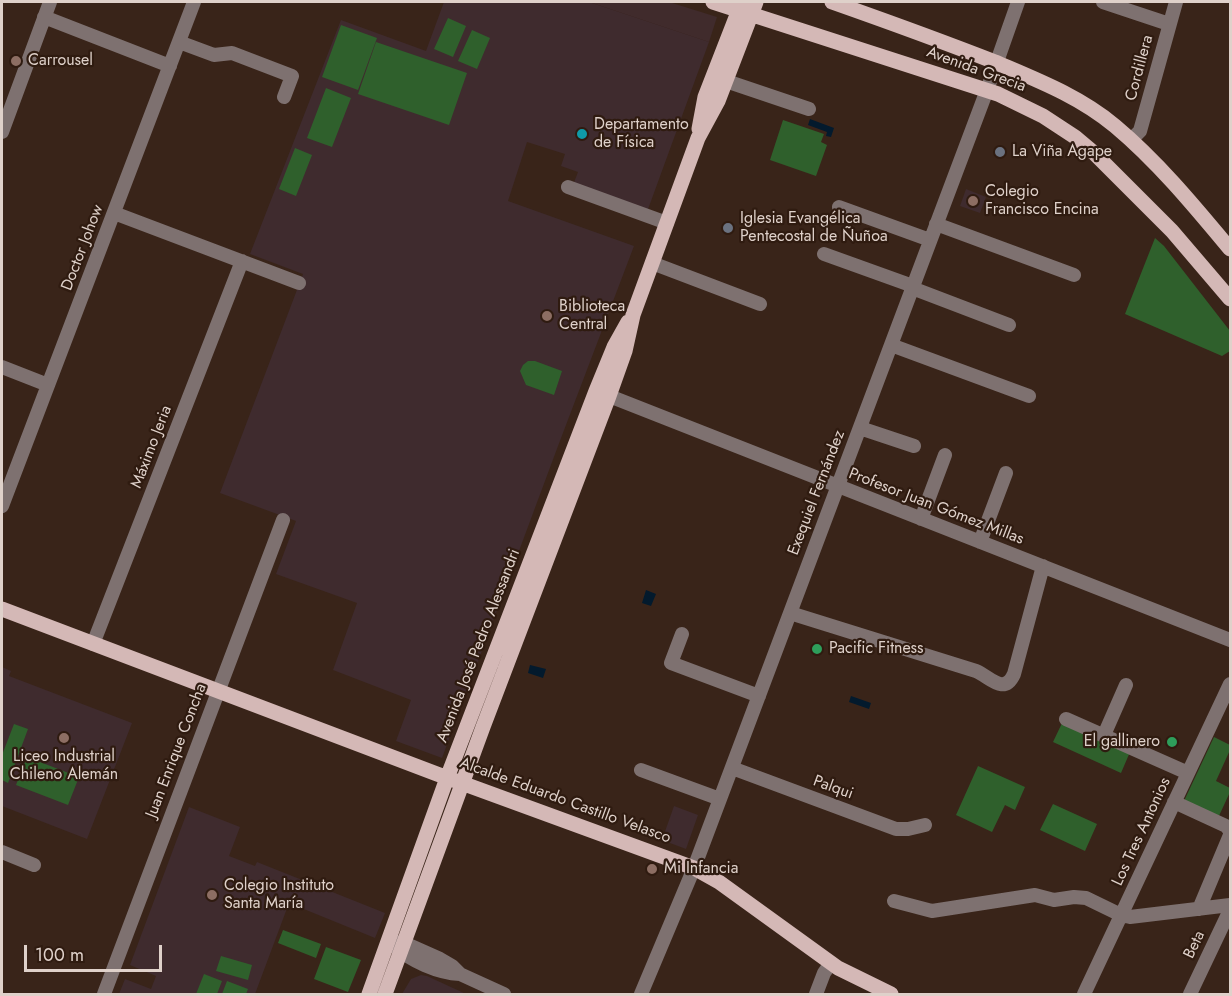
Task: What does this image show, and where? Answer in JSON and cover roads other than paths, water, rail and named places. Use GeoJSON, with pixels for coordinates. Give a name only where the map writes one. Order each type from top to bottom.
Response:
{"type":"FeatureCollection","features":[{"type":"Feature","properties":{"kind":"main road","name":"Avenida Grecia"},"geometry":{"type":"LineString","coordinates":[[713,2],[747,7],[987,90],[1043,116],[1081,142],[1108,166],[1172,231],[1230,299]]}},
{"type":"Feature","properties":{"kind":"main road","name":"Avenida Grecia"},"geometry":{"type":"LineString","coordinates":[[832,2],[1057,88],[1094,111],[1131,140],[1192,204],[1230,249]]}},
{"type":"Feature","properties":{"kind":"main road","name":"Avenida José Pedro Alessandri"},"geometry":{"type":"LineString","coordinates":[[385,994],[447,777],[602,394],[625,351],[633,315],[698,138],[726,81],[747,7]]}},
{"type":"Feature","properties":{"kind":"main road","name":"Avenida José Pedro Alessandri"},"geometry":{"type":"LineString","coordinates":[[698,138],[705,97],[747,7]]}},
{"type":"Feature","properties":{"kind":"main road","name":"Avenida José Pedro Alessandri"},"geometry":{"type":"LineString","coordinates":[[369,994],[398,945],[462,783],[602,394]]}},
{"type":"Feature","properties":{"kind":"main road","name":"Alcalde Eduardo Castillo Velasco"},"geometry":{"type":"LineString","coordinates":[[2,609],[694,868],[719,882],[831,963],[854,977],[891,994]]}},
{"type":"Feature","properties":{"kind":"street"},"geometry":{"type":"LineString","coordinates":[[2,132],[50,2]]}},
{"type":"Feature","properties":{"kind":"street","name":"Doctor Johow"},"geometry":{"type":"LineString","coordinates":[[2,506],[194,2]]}},
{"type":"Feature","properties":{"kind":"street"},"geometry":{"type":"LineString","coordinates":[[1103,2],[1169,24]]}},
{"type":"Feature","properties":{"kind":"street","name":"Cordillera"},"geometry":{"type":"LineString","coordinates":[[1131,140],[1140,131],[1176,2]]}},
{"type":"Feature","properties":{"kind":"street","name":"Exequiel Fernández"},"geometry":{"type":"LineString","coordinates":[[641,994],[694,868],[860,428],[987,90],[1014,3]]}},
{"type":"Feature","properties":{"kind":"street"},"geometry":{"type":"LineString","coordinates":[[44,17],[170,66]]}},
{"type":"Feature","properties":{"kind":"street"},"geometry":{"type":"LineString","coordinates":[[179,42],[214,55],[232,53],[292,76],[284,97]]}},
{"type":"Feature","properties":{"kind":"street"},"geometry":{"type":"LineString","coordinates":[[726,81],[809,109]]}},
{"type":"Feature","properties":{"kind":"street"},"geometry":{"type":"LineString","coordinates":[[568,187],[667,223]]}},
{"type":"Feature","properties":{"kind":"street"},"geometry":{"type":"LineString","coordinates":[[839,207],[930,240]]}},
{"type":"Feature","properties":{"kind":"street"},"geometry":{"type":"LineString","coordinates":[[114,213],[299,283]]}},
{"type":"Feature","properties":{"kind":"street"},"geometry":{"type":"LineString","coordinates":[[936,224],[1074,274]]}},
{"type":"Feature","properties":{"kind":"street"},"geometry":{"type":"LineString","coordinates":[[824,254],[1008,325]]}},
{"type":"Feature","properties":{"kind":"street","name":"Máximo Jeria"},"geometry":{"type":"LineString","coordinates":[[93,644],[242,261]]}},
{"type":"Feature","properties":{"kind":"street"},"geometry":{"type":"LineString","coordinates":[[652,263],[760,304]]}},
{"type":"Feature","properties":{"kind":"street"},"geometry":{"type":"LineString","coordinates":[[891,345],[1029,396]]}},
{"type":"Feature","properties":{"kind":"street"},"geometry":{"type":"LineString","coordinates":[[2,367],[48,385]]}},
{"type":"Feature","properties":{"kind":"street","name":"Profesor Juan Gómez Millas"},"geometry":{"type":"LineString","coordinates":[[602,394],[1230,640]]}},
{"type":"Feature","properties":{"kind":"street"},"geometry":{"type":"LineString","coordinates":[[860,428],[914,446]]}},
{"type":"Feature","properties":{"kind":"street"},"geometry":{"type":"LineString","coordinates":[[921,519],[945,455]]}},
{"type":"Feature","properties":{"kind":"street"},"geometry":{"type":"LineString","coordinates":[[980,542],[1006,473]]}},
{"type":"Feature","properties":{"kind":"street","name":"Juan Enrique Concha"},"geometry":{"type":"LineString","coordinates":[[104,994],[217,691],[284,520]]}},
{"type":"Feature","properties":{"kind":"street"},"geometry":{"type":"LineString","coordinates":[[790,613],[976,671],[998,684],[1007,684],[1014,674],[1043,566]]}},
{"type":"Feature","properties":{"kind":"street"},"geometry":{"type":"LineString","coordinates":[[682,634],[671,663],[759,696]]}},
{"type":"Feature","properties":{"kind":"street","name":"Los Tres Antonios"},"geometry":{"type":"LineString","coordinates":[[1084,994],[1188,773],[1224,714],[1230,684]]}},
{"type":"Feature","properties":{"kind":"street"},"geometry":{"type":"LineString","coordinates":[[1104,735],[1126,685]]}},
{"type":"Feature","properties":{"kind":"street"},"geometry":{"type":"LineString","coordinates":[[1066,719],[1188,773]]}},
{"type":"Feature","properties":{"kind":"street","name":"Palqui"},"geometry":{"type":"LineString","coordinates":[[732,768],[896,829],[925,825]]}},
{"type":"Feature","properties":{"kind":"street"},"geometry":{"type":"LineString","coordinates":[[641,770],[720,799]]}},
{"type":"Feature","properties":{"kind":"street"},"geometry":{"type":"LineString","coordinates":[[1174,802],[1226,826],[1230,833],[1199,909]]}},
{"type":"Feature","properties":{"kind":"street"},"geometry":{"type":"LineString","coordinates":[[2,852],[34,865]]}},
{"type":"Feature","properties":{"kind":"street"},"geometry":{"type":"LineString","coordinates":[[894,901],[932,911],[1035,895],[1054,900],[1074,897],[1086,898],[1121,915],[1137,917],[1230,905]]}},
{"type":"Feature","properties":{"kind":"street","name":"Beta"},"geometry":{"type":"LineString","coordinates":[[1190,994],[1230,910]]}},
{"type":"Feature","properties":{"kind":"street"},"geometry":{"type":"LineString","coordinates":[[398,945],[447,963],[460,974],[504,994]]}},
{"type":"Feature","properties":{"kind":"street"},"geometry":{"type":"LineString","coordinates":[[816,994],[824,973],[831,963]]}},
{"type":"Feature","properties":{"kind":"water"},"geometry":{"type":"Polygon","coordinates":[[[810,119],[834,128],[831,137],[826,136],[827,132],[808,125],[810,119]]]}},
{"type":"Feature","properties":{"kind":"water"},"geometry":{"type":"Polygon","coordinates":[[[646,590],[656,594],[651,606],[642,603],[646,590]]]}},
{"type":"Feature","properties":{"kind":"water"},"geometry":{"type":"Polygon","coordinates":[[[530,665],[546,669],[543,678],[528,673],[530,665]]]}},
{"type":"Feature","properties":{"kind":"water"},"geometry":{"type":"Polygon","coordinates":[[[851,696],[871,703],[869,709],[849,702],[851,696]]]}},
{"type":"Feature","properties":{"kind":"place","name":"Carrousel"},"geometry":{"type":"Point","coordinates":[16,61]}},
{"type":"Feature","properties":{"kind":"place","name":"Departamento de Física"},"geometry":{"type":"Point","coordinates":[582,134]}},
{"type":"Feature","properties":{"kind":"place","name":"La Viña Agape"},"geometry":{"type":"Point","coordinates":[1000,152]}},
{"type":"Feature","properties":{"kind":"place","name":"Colegio Francisco Encina"},"geometry":{"type":"Point","coordinates":[973,201]}},
{"type":"Feature","properties":{"kind":"place","name":"Iglesia Evangélica Pentecostal de Ñuñoa"},"geometry":{"type":"Point","coordinates":[728,228]}},
{"type":"Feature","properties":{"kind":"place","name":"Biblioteca Central"},"geometry":{"type":"Point","coordinates":[547,316]}},
{"type":"Feature","properties":{"kind":"place","name":"Pacific Fitness"},"geometry":{"type":"Point","coordinates":[817,649]}},
{"type":"Feature","properties":{"kind":"place","name":"Liceo Industrial Chileno Alemán"},"geometry":{"type":"Point","coordinates":[64,738]}},
{"type":"Feature","properties":{"kind":"place","name":"El gallinero"},"geometry":{"type":"Point","coordinates":[1172,742]}},
{"type":"Feature","properties":{"kind":"place","name":"Mi Infancia"},"geometry":{"type":"Point","coordinates":[652,869]}},
{"type":"Feature","properties":{"kind":"place","name":"Colegio Instituto Santa María"},"geometry":{"type":"Point","coordinates":[212,895]}}]}
